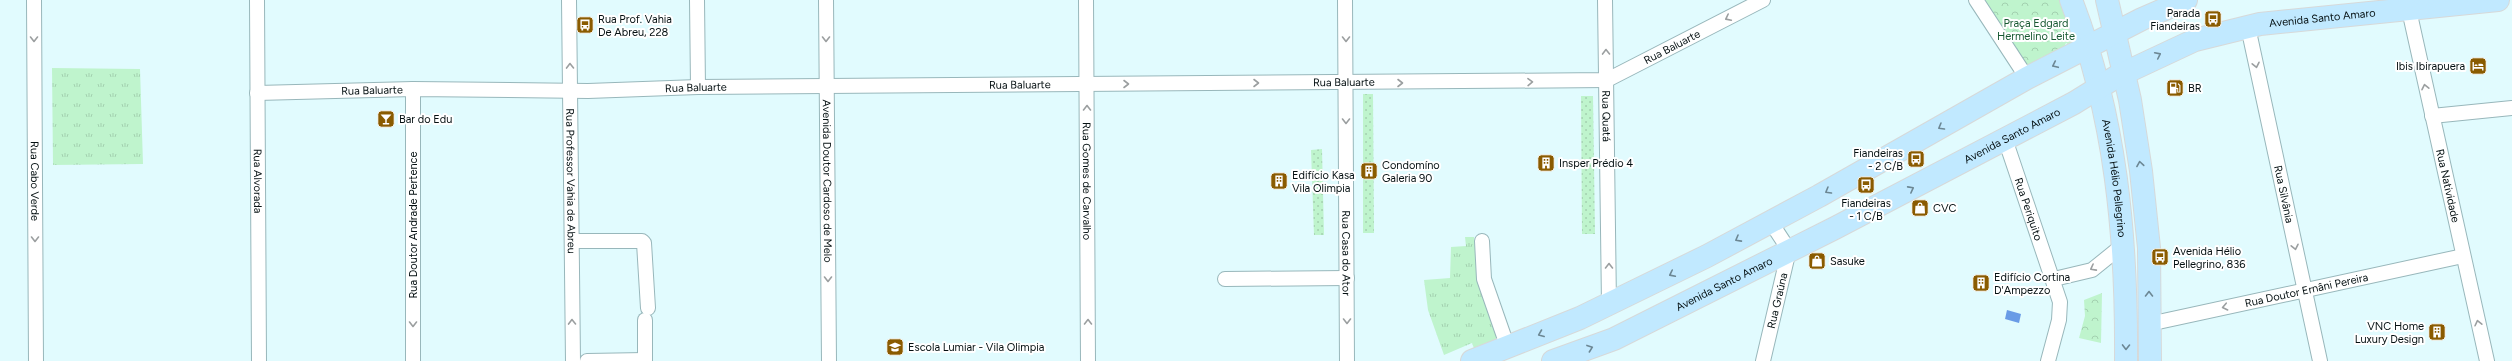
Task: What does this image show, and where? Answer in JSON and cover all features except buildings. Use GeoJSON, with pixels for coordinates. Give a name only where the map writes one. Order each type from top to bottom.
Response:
{"type":"FeatureCollection","features":[{"type":"Feature","properties":{"kind":"main road","name":"Avenida Hélio Pellegrino"},"geometry":{"type":"LineString","coordinates":[[2071,0],[2090,47],[2098,86],[2106,114],[2119,193],[2123,245],[2126,361]]}},
{"type":"Feature","properties":{"kind":"main road"},"geometry":{"type":"LineString","coordinates":[[2107,0],[2123,73],[2141,171],[2149,248],[2150,361]]}},
{"type":"Feature","properties":{"kind":"main road"},"geometry":{"type":"LineString","coordinates":[[1472,361],[1508,348],[1609,305],[1707,256],[1818,196],[2027,78],[2115,34],[2142,18],[2186,0]]}},
{"type":"Feature","properties":{"kind":"main road","name":"Avenida Santo Amaro"},"geometry":{"type":"LineString","coordinates":[[1553,361],[1614,339],[1788,250],[1835,228],[2074,103],[2098,86],[2123,73],[2195,40],[2248,27],[2498,0]]}},
{"type":"Feature","properties":{"kind":"street","name":"Rua Cabo Verde"},"geometry":{"type":"LineString","coordinates":[[34,0],[36,361]]}},
{"type":"Feature","properties":{"kind":"street","name":"Rua Alvorada"},"geometry":{"type":"LineString","coordinates":[[256,0],[260,361]]}},
{"type":"Feature","properties":{"kind":"street","name":"Rua Professor Vahia de Abreu"},"geometry":{"type":"LineString","coordinates":[[569,0],[573,361]]}},
{"type":"Feature","properties":{"kind":"street"},"geometry":{"type":"LineString","coordinates":[[697,0],[698,87]]}},
{"type":"Feature","properties":{"kind":"street","name":"Avenida Doutor Cardoso de Melo"},"geometry":{"type":"LineString","coordinates":[[826,0],[829,361]]}},
{"type":"Feature","properties":{"kind":"street","name":"Rua Gomes de Carvalho"},"geometry":{"type":"LineString","coordinates":[[1086,0],[1088,361]]}},
{"type":"Feature","properties":{"kind":"street","name":"Rua Casa do Ator"},"geometry":{"type":"LineString","coordinates":[[1345,0],[1347,361]]}},
{"type":"Feature","properties":{"kind":"street","name":"Rua Quatá"},"geometry":{"type":"LineString","coordinates":[[1605,0],[1609,305]]}},
{"type":"Feature","properties":{"kind":"street","name":"Rua Baluarte"},"geometry":{"type":"LineString","coordinates":[[257,93],[413,89],[570,91],[698,87],[1607,80],[1763,0]]}},
{"type":"Feature","properties":{"kind":"street"},"geometry":{"type":"LineString","coordinates":[[1976,0],[2027,78]]}},
{"type":"Feature","properties":{"kind":"street","name":"Rua Natividade"},"geometry":{"type":"LineString","coordinates":[[2409,10],[2487,361]]}},
{"type":"Feature","properties":{"kind":"street","name":"Rua Silvânia"},"geometry":{"type":"LineString","coordinates":[[2248,27],[2320,361]]}},
{"type":"Feature","properties":{"kind":"street","name":"Rua Doutor Andrade Pertence"},"geometry":{"type":"LineString","coordinates":[[413,89],[413,361]]}},
{"type":"Feature","properties":{"kind":"street"},"geometry":{"type":"LineString","coordinates":[[2432,116],[2512,108]]}},
{"type":"Feature","properties":{"kind":"street","name":"Rua Periquito"},"geometry":{"type":"LineString","coordinates":[[2005,139],[2054,279],[2060,310],[2048,361]]}},
{"type":"Feature","properties":{"kind":"street"},"geometry":{"type":"LineString","coordinates":[[1770,221],[1788,250]]}},
{"type":"Feature","properties":{"kind":"street"},"geometry":{"type":"LineString","coordinates":[[572,241],[642,241],[644,244],[647,314],[645,360],[587,361]]}},
{"type":"Feature","properties":{"kind":"street"},"geometry":{"type":"LineString","coordinates":[[1482,241],[1484,279],[1508,348]]}},
{"type":"Feature","properties":{"kind":"street"},"geometry":{"type":"LineString","coordinates":[[2054,279],[2076,276],[2092,270],[2123,245]]}},
{"type":"Feature","properties":{"kind":"street","name":"Rua Graúna"},"geometry":{"type":"LineString","coordinates":[[1763,361],[1788,250]]}},
{"type":"Feature","properties":{"kind":"street","name":"Rua Doutor Ernâni Pereira"},"geometry":{"type":"LineString","coordinates":[[2149,324],[2463,256]]}},
{"type":"Feature","properties":{"kind":"street"},"geometry":{"type":"LineString","coordinates":[[1225,279],[1347,278]]}},
{"type":"Feature","properties":{"kind":"green space","name":"Praça Edgard Hermelino Leite"},"geometry":{"type":"Polygon","coordinates":[[[1985,0],[2062,0],[2076,41],[2071,46],[2066,43],[2064,47],[2036,61],[2032,67],[2026,65],[1985,0]]]}},
{"type":"Feature","properties":{"kind":"green space"},"geometry":{"type":"Polygon","coordinates":[[[52,68],[140,69],[143,164],[53,165],[52,68]]]}},
{"type":"Feature","properties":{"kind":"green space"},"geometry":{"type":"Polygon","coordinates":[[[1363,94],[1373,94],[1374,233],[1363,233],[1363,94]]]}},
{"type":"Feature","properties":{"kind":"green space"},"geometry":{"type":"Polygon","coordinates":[[[1581,96],[1593,96],[1595,234],[1582,234],[1581,96]]]}},
{"type":"Feature","properties":{"kind":"green space"},"geometry":{"type":"Polygon","coordinates":[[[1322,149],[1324,235],[1314,235],[1311,150],[1322,149]]]}},
{"type":"Feature","properties":{"kind":"green space"},"geometry":{"type":"Polygon","coordinates":[[[1465,237],[1474,237],[1478,283],[1501,342],[1475,351],[1472,343],[1444,355],[1428,310],[1424,280],[1450,278],[1451,247],[1466,246],[1465,237]]]}},
{"type":"Feature","properties":{"kind":"green space"},"geometry":{"type":"Polygon","coordinates":[[[2102,293],[2101,343],[2079,338],[2085,316],[2084,300],[2102,293]]]}},
{"type":"Feature","properties":{"kind":"water"},"geometry":{"type":"Polygon","coordinates":[[[2007,310],[2021,314],[2019,323],[2005,319],[2007,310]]]}},
{"type":"Feature","properties":{"kind":"place","name":"Parada Fiandeiras"},"geometry":{"type":"Point","coordinates":[2213,19]}},
{"type":"Feature","properties":{"kind":"place","name":"Rua Prof. Vahia De Abreu, 228"},"geometry":{"type":"Point","coordinates":[585,25]}},
{"type":"Feature","properties":{"kind":"place","name":"Ibis Ibirapuera"},"geometry":{"type":"Point","coordinates":[2478,66]}},
{"type":"Feature","properties":{"kind":"place","name":"BR"},"geometry":{"type":"Point","coordinates":[2175,88]}},
{"type":"Feature","properties":{"kind":"place","name":"Bar do Edu"},"geometry":{"type":"Point","coordinates":[386,119]}},
{"type":"Feature","properties":{"kind":"place","name":"Fiandeiras - 2 C/B"},"geometry":{"type":"Point","coordinates":[1916,159]}},
{"type":"Feature","properties":{"kind":"place","name":"Insper Prédio 4"},"geometry":{"type":"Point","coordinates":[1546,163]}},
{"type":"Feature","properties":{"kind":"place","name":"Condomíno Galeria 90"},"geometry":{"type":"Point","coordinates":[1369,171]}},
{"type":"Feature","properties":{"kind":"place","name":"Edifício Kasa Vila Olimpia"},"geometry":{"type":"Point","coordinates":[1279,181]}},
{"type":"Feature","properties":{"kind":"place","name":"Fiandeiras - 1 C/B"},"geometry":{"type":"Point","coordinates":[1866,185]}},
{"type":"Feature","properties":{"kind":"place","name":"CVC"},"geometry":{"type":"Point","coordinates":[1920,208]}},
{"type":"Feature","properties":{"kind":"place","name":"Avenida Hélio Pellegrino, 836"},"geometry":{"type":"Point","coordinates":[2160,257]}},
{"type":"Feature","properties":{"kind":"place","name":"Sasuke"},"geometry":{"type":"Point","coordinates":[1817,261]}},
{"type":"Feature","properties":{"kind":"place","name":"Edifício Cortina D'Ampezzo"},"geometry":{"type":"Point","coordinates":[1981,283]}},
{"type":"Feature","properties":{"kind":"place","name":"VNC Home Luxury Design"},"geometry":{"type":"Point","coordinates":[2437,332]}},
{"type":"Feature","properties":{"kind":"place","name":"Escola Lumiar - Vila Olimpia"},"geometry":{"type":"Point","coordinates":[895,347]}}]}
